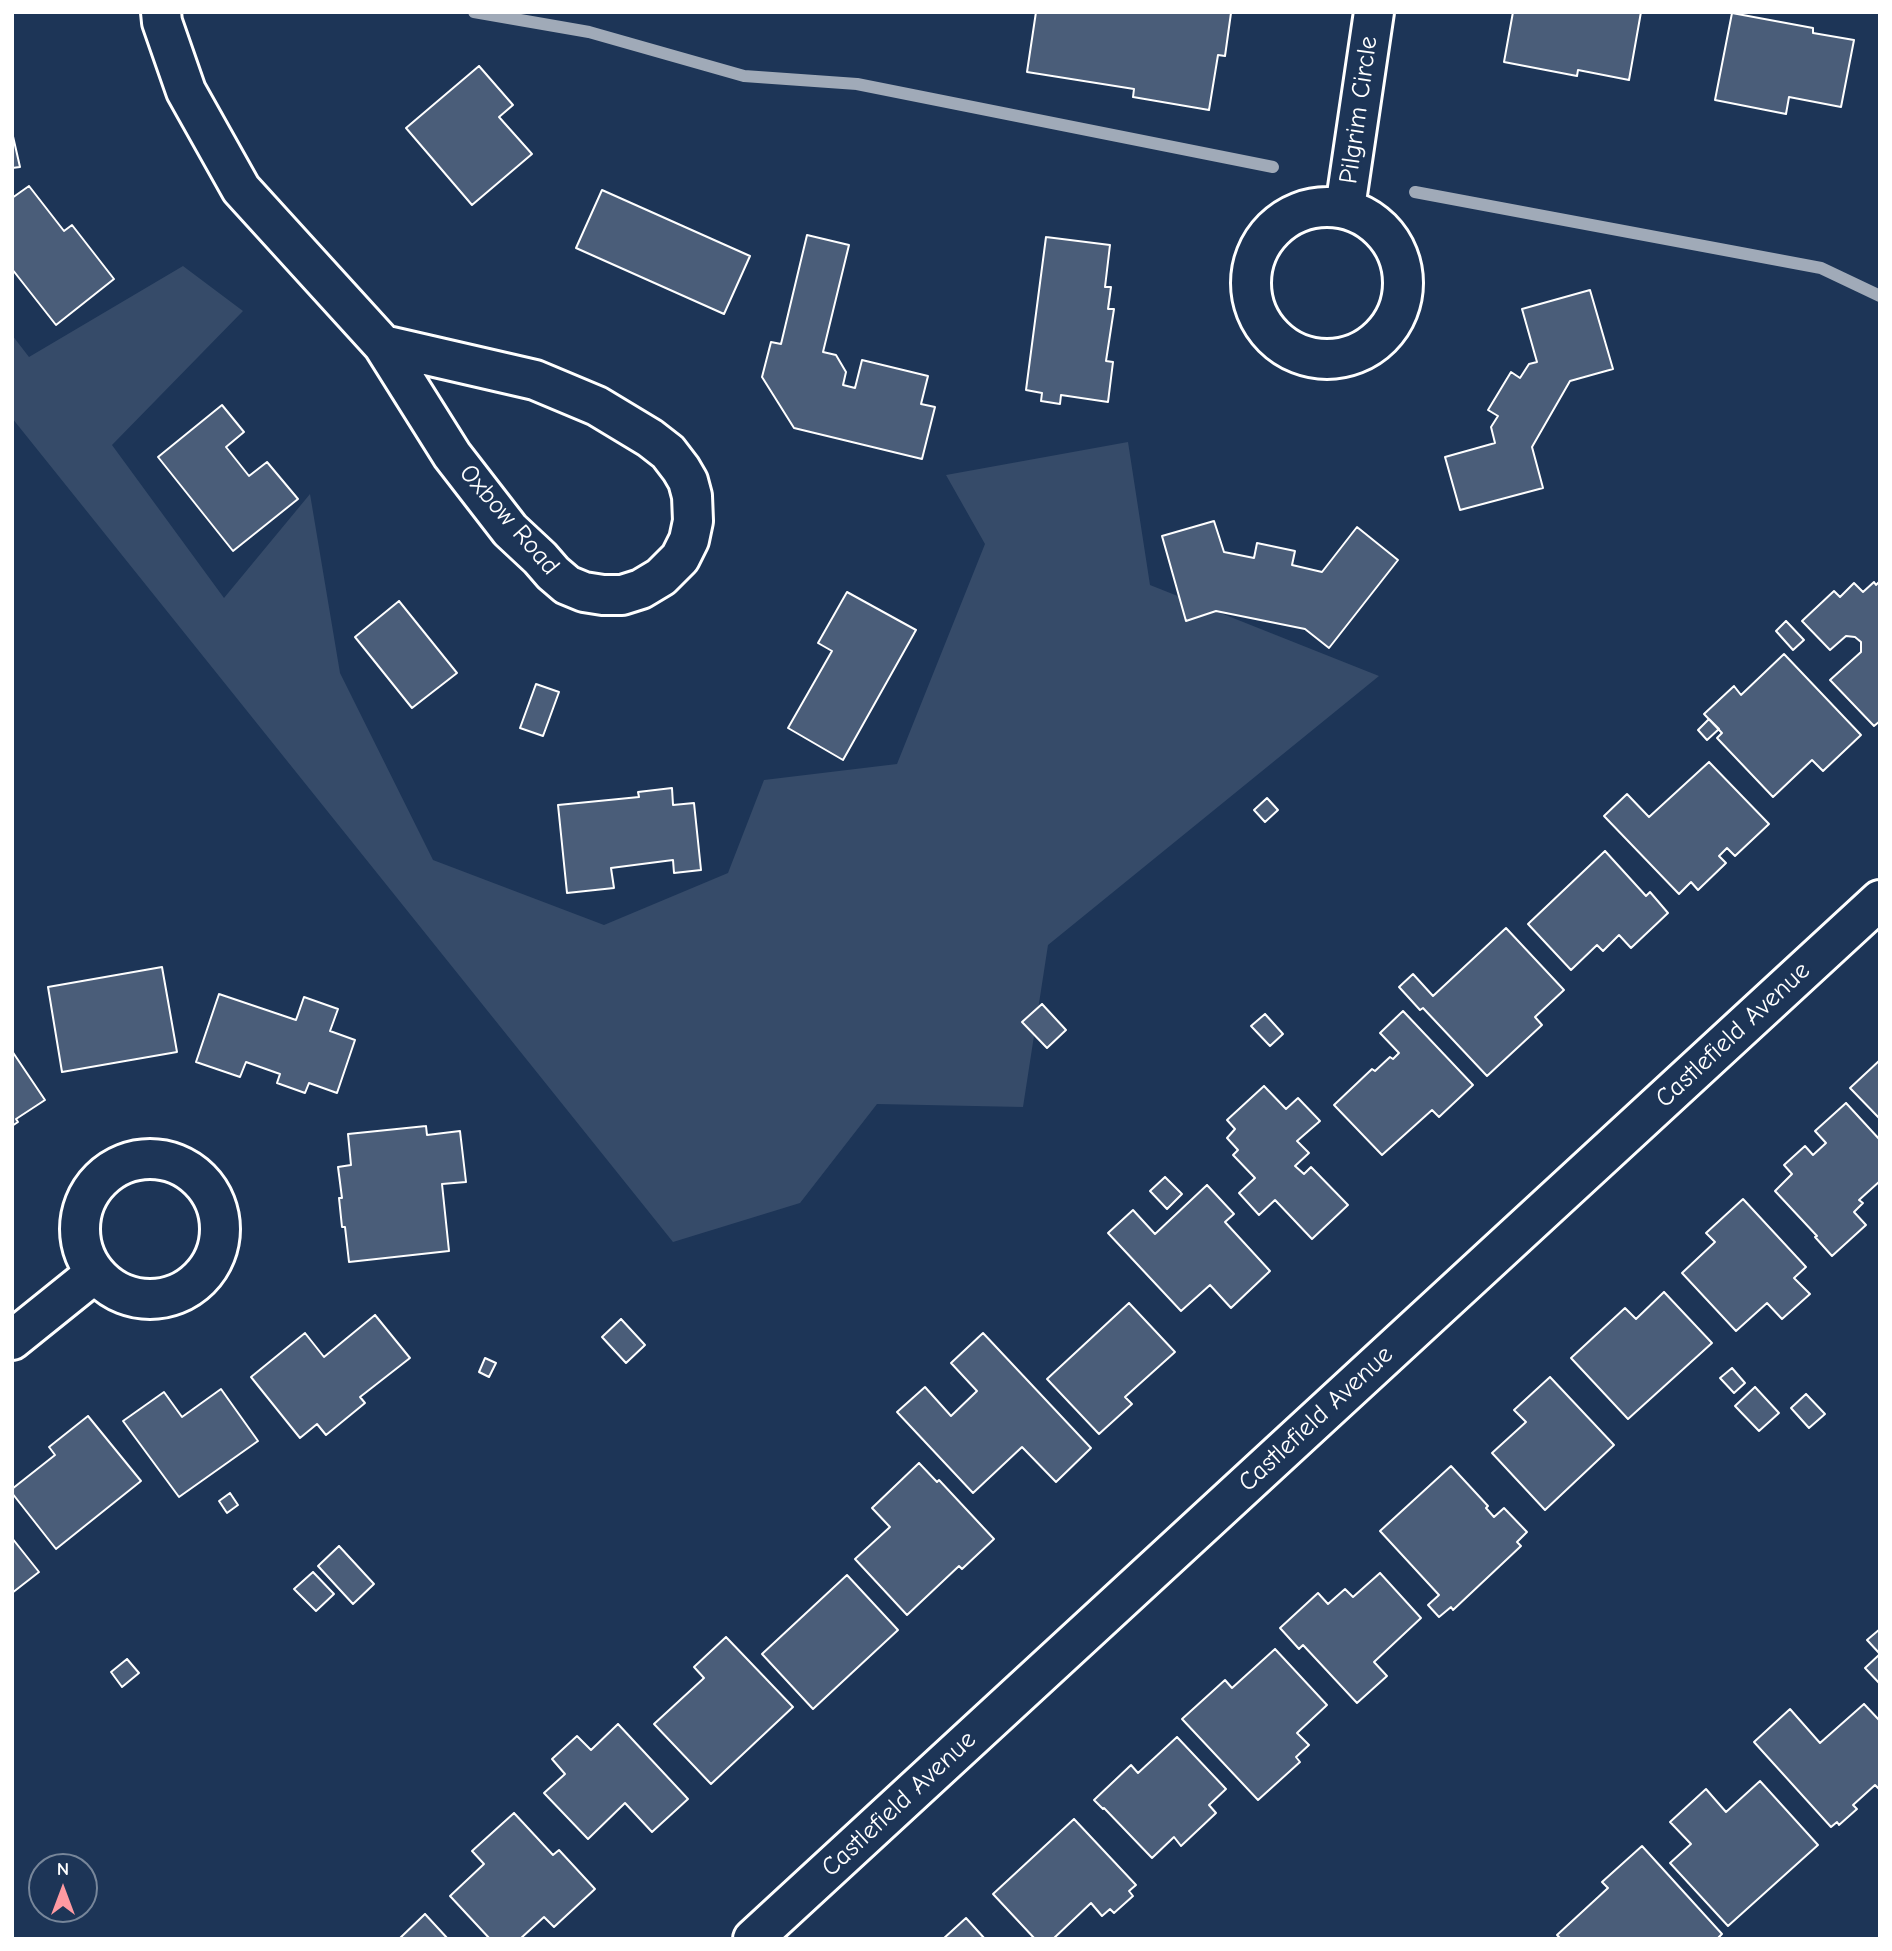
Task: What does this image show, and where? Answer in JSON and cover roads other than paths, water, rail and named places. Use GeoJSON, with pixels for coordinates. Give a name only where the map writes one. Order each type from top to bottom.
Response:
{"type":"FeatureCollection","features":[{"type":"Feature","properties":{"kind":"street","name":"Oxbow Road"},"geometry":{"type":"LineString","coordinates":[[161,12],[186,91],[241,189],[383,345],[452,455],[510,530],[553,573],[568,584],[594,593],[622,595],[641,589],[662,578],[680,558],[689,540],[693,521],[692,496],[681,469],[668,452],[650,438],[597,406],[535,380],[383,345]]}},
{"type":"Feature","properties":{"kind":"street","name":"Pilgrim Circle"},"geometry":{"type":"LineString","coordinates":[[1345,208],[1374,12]]}},
{"type":"Feature","properties":{"kind":"street","name":"Castlefield Avenue"},"geometry":{"type":"LineString","coordinates":[[752,1939],[1880,900]]}},
{"type":"Feature","properties":{"kind":"street"},"geometry":{"type":"LineString","coordinates":[[12,1340],[94,1274]]}},
{"type":"Feature","properties":{"kind":"waterway"},"geometry":{"type":"LineString","coordinates":[[474,12],[589,32],[744,76],[857,84],[1273,167]]}},
{"type":"Feature","properties":{"kind":"waterway"},"geometry":{"type":"LineString","coordinates":[[1415,192],[1821,268],[1880,296]]}}]}
